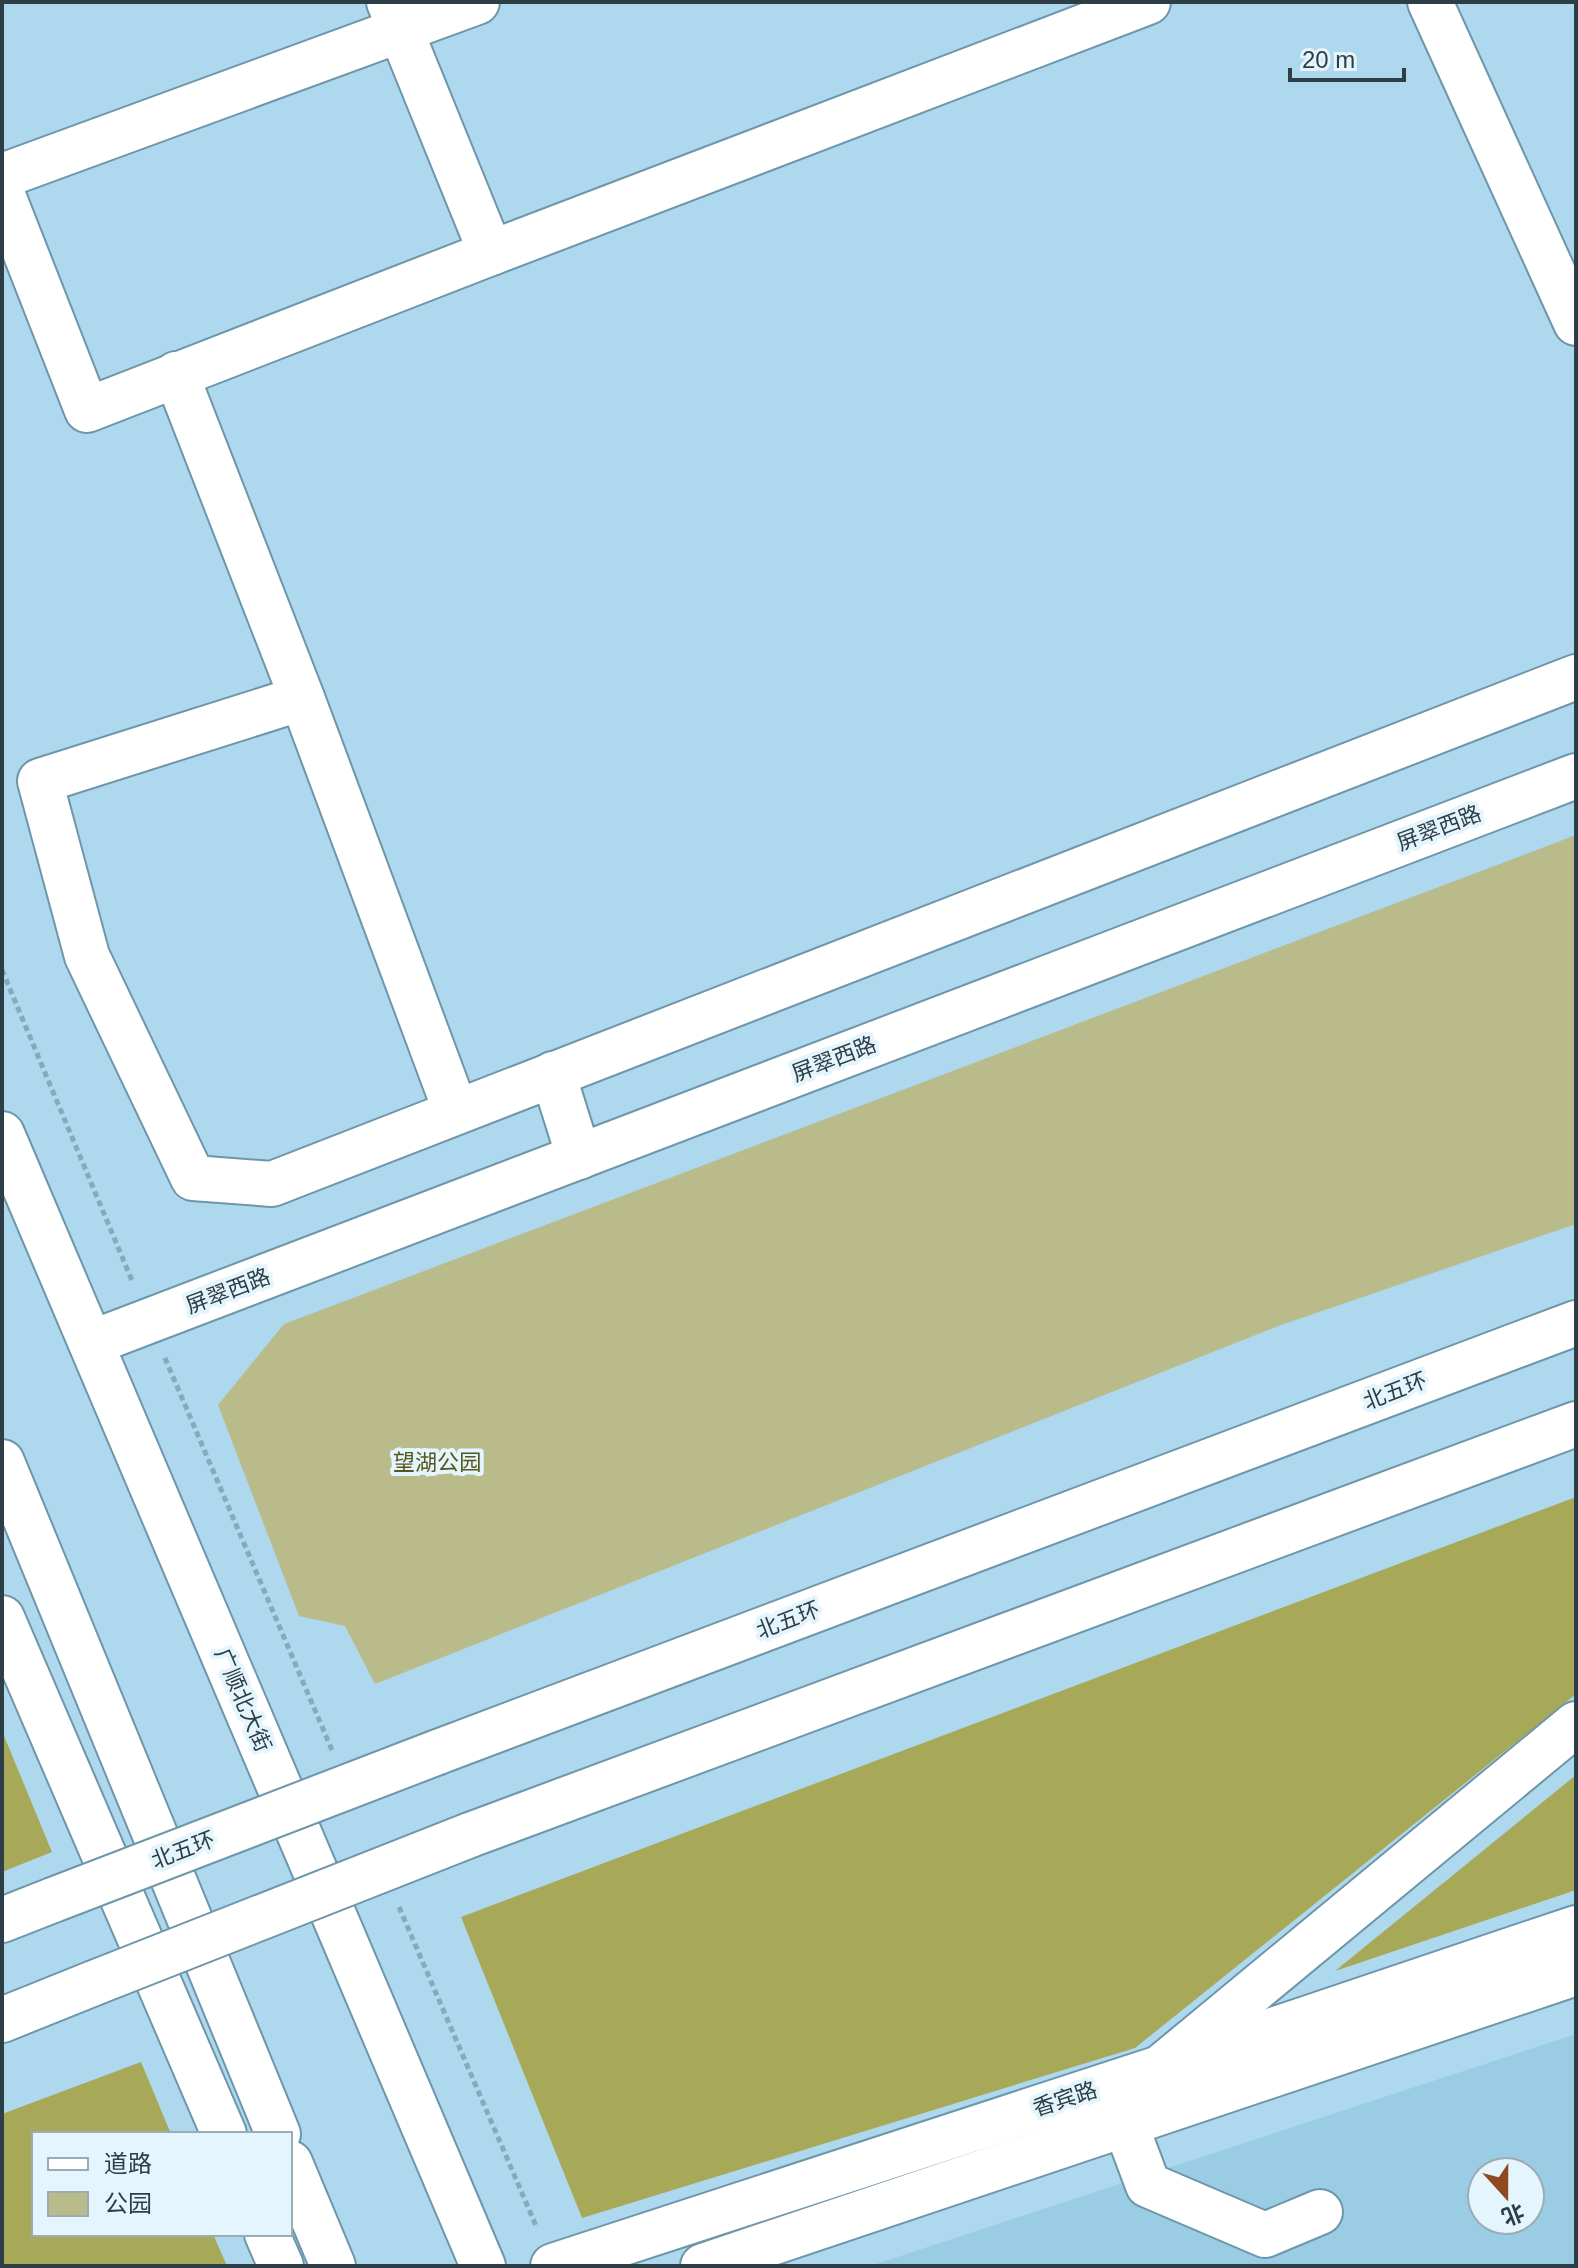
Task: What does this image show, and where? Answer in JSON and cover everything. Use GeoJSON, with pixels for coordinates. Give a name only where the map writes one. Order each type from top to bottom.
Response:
{"type":"FeatureCollection","features":[{"type":"Feature","properties":{"kind":"main road"},"geometry":{"type":"LineString","coordinates":[[2,176],[395,17],[477,2]]}},
{"type":"Feature","properties":{"kind":"main road"},"geometry":{"type":"LineString","coordinates":[[2,193],[87,410],[1148,2]]}},
{"type":"Feature","properties":{"kind":"main road"},"geometry":{"type":"LineString","coordinates":[[1430,2],[1576,323]]}},
{"type":"Feature","properties":{"kind":"main road"},"geometry":{"type":"LineString","coordinates":[[395,17],[491,253]]}},
{"type":"Feature","properties":{"kind":"main road"},"geometry":{"type":"LineString","coordinates":[[176,374],[302,698],[456,1112]]}},
{"type":"Feature","properties":{"kind":"main road"},"geometry":{"type":"LineString","coordinates":[[302,698],[40,781],[87,956],[193,1178],[272,1184],[1576,677]]}},
{"type":"Feature","properties":{"kind":"main road","name":"屏翠西路"},"geometry":{"type":"LineString","coordinates":[[91,1343],[1576,776]]}},
{"type":"Feature","properties":{"kind":"main road"},"geometry":{"type":"LineString","coordinates":[[553,1074],[579,1157]]}},
{"type":"Feature","properties":{"kind":"main road","name":"广顺北大街"},"geometry":{"type":"LineString","coordinates":[[2,1134],[483,2266]]}},
{"type":"Feature","properties":{"kind":"main road","name":"北五环"},"geometry":{"type":"LineString","coordinates":[[2,1920],[438,1752],[1576,1323]]}},
{"type":"Feature","properties":{"kind":"main road"},"geometry":{"type":"LineString","coordinates":[[2,2020],[470,1835],[1576,1424]]}},
{"type":"Feature","properties":{"kind":"main road"},"geometry":{"type":"LineString","coordinates":[[2,1462],[277,2132]]}},
{"type":"Feature","properties":{"kind":"main road"},"geometry":{"type":"LineString","coordinates":[[2,1618],[223,2132]]}},
{"type":"Feature","properties":{"kind":"main road"},"geometry":{"type":"LineString","coordinates":[[1320,2212],[1265,2235],[1148,2185],[1126,2126],[1160,2068],[1576,1724]]}},
{"type":"Feature","properties":{"kind":"main road","name":"香宾路"},"geometry":{"type":"LineString","coordinates":[[547,2252],[1160,2068],[1576,1928]]}},
{"type":"Feature","properties":{"kind":"main road","name":"香宾路"},"geometry":{"type":"LineString","coordinates":[[703,2266],[1576,1973]]}},
{"type":"Feature","properties":{"kind":"main road"},"geometry":{"type":"LineString","coordinates":[[292,2168],[333,2266]]}},
{"type":"Feature","properties":{"kind":"main road"},"geometry":{"type":"LineString","coordinates":[[268,2236],[281,2266]]}},
{"type":"Feature","properties":{"kind":"path"},"geometry":{"type":"LineString","coordinates":[[2,970],[337,1760]]}},
{"type":"Feature","properties":{"kind":"path"},"geometry":{"type":"LineString","coordinates":[[399,1905],[547,2252]]}},
{"type":"Feature","properties":{"kind":"shaded area"},"geometry":{"type":"Polygon","coordinates":[[[1576,1497],[1576,1694],[1135,2048],[582,2218],[461,1917],[1576,1497]]]}},
{"type":"Feature","properties":{"kind":"shaded area"},"geometry":{"type":"Polygon","coordinates":[[[2,1731],[52,1852],[2,1872],[2,1731]]]}},
{"type":"Feature","properties":{"kind":"shaded area"},"geometry":{"type":"Polygon","coordinates":[[[1576,1775],[1576,1890],[1335,1971],[1576,1775]]]}},
{"type":"Feature","properties":{"kind":"shaded area"},"geometry":{"type":"Polygon","coordinates":[[[1576,2034],[1576,2266],[870,2266],[1576,2034]]]}},
{"type":"Feature","properties":{"kind":"shaded area"},"geometry":{"type":"Polygon","coordinates":[[[141,2062],[170,2132],[32,2132],[32,2236],[214,2236],[227,2266],[2,2266],[2,2114],[141,2062]]]}},
{"type":"Feature","properties":{"kind":"green space","name":"望湖公园"},"geometry":{"type":"Polygon","coordinates":[[[1576,835],[1576,1224],[1281,1325],[375,1684],[345,1626],[299,1616],[218,1405],[284,1324],[1576,835]]]}}]}
